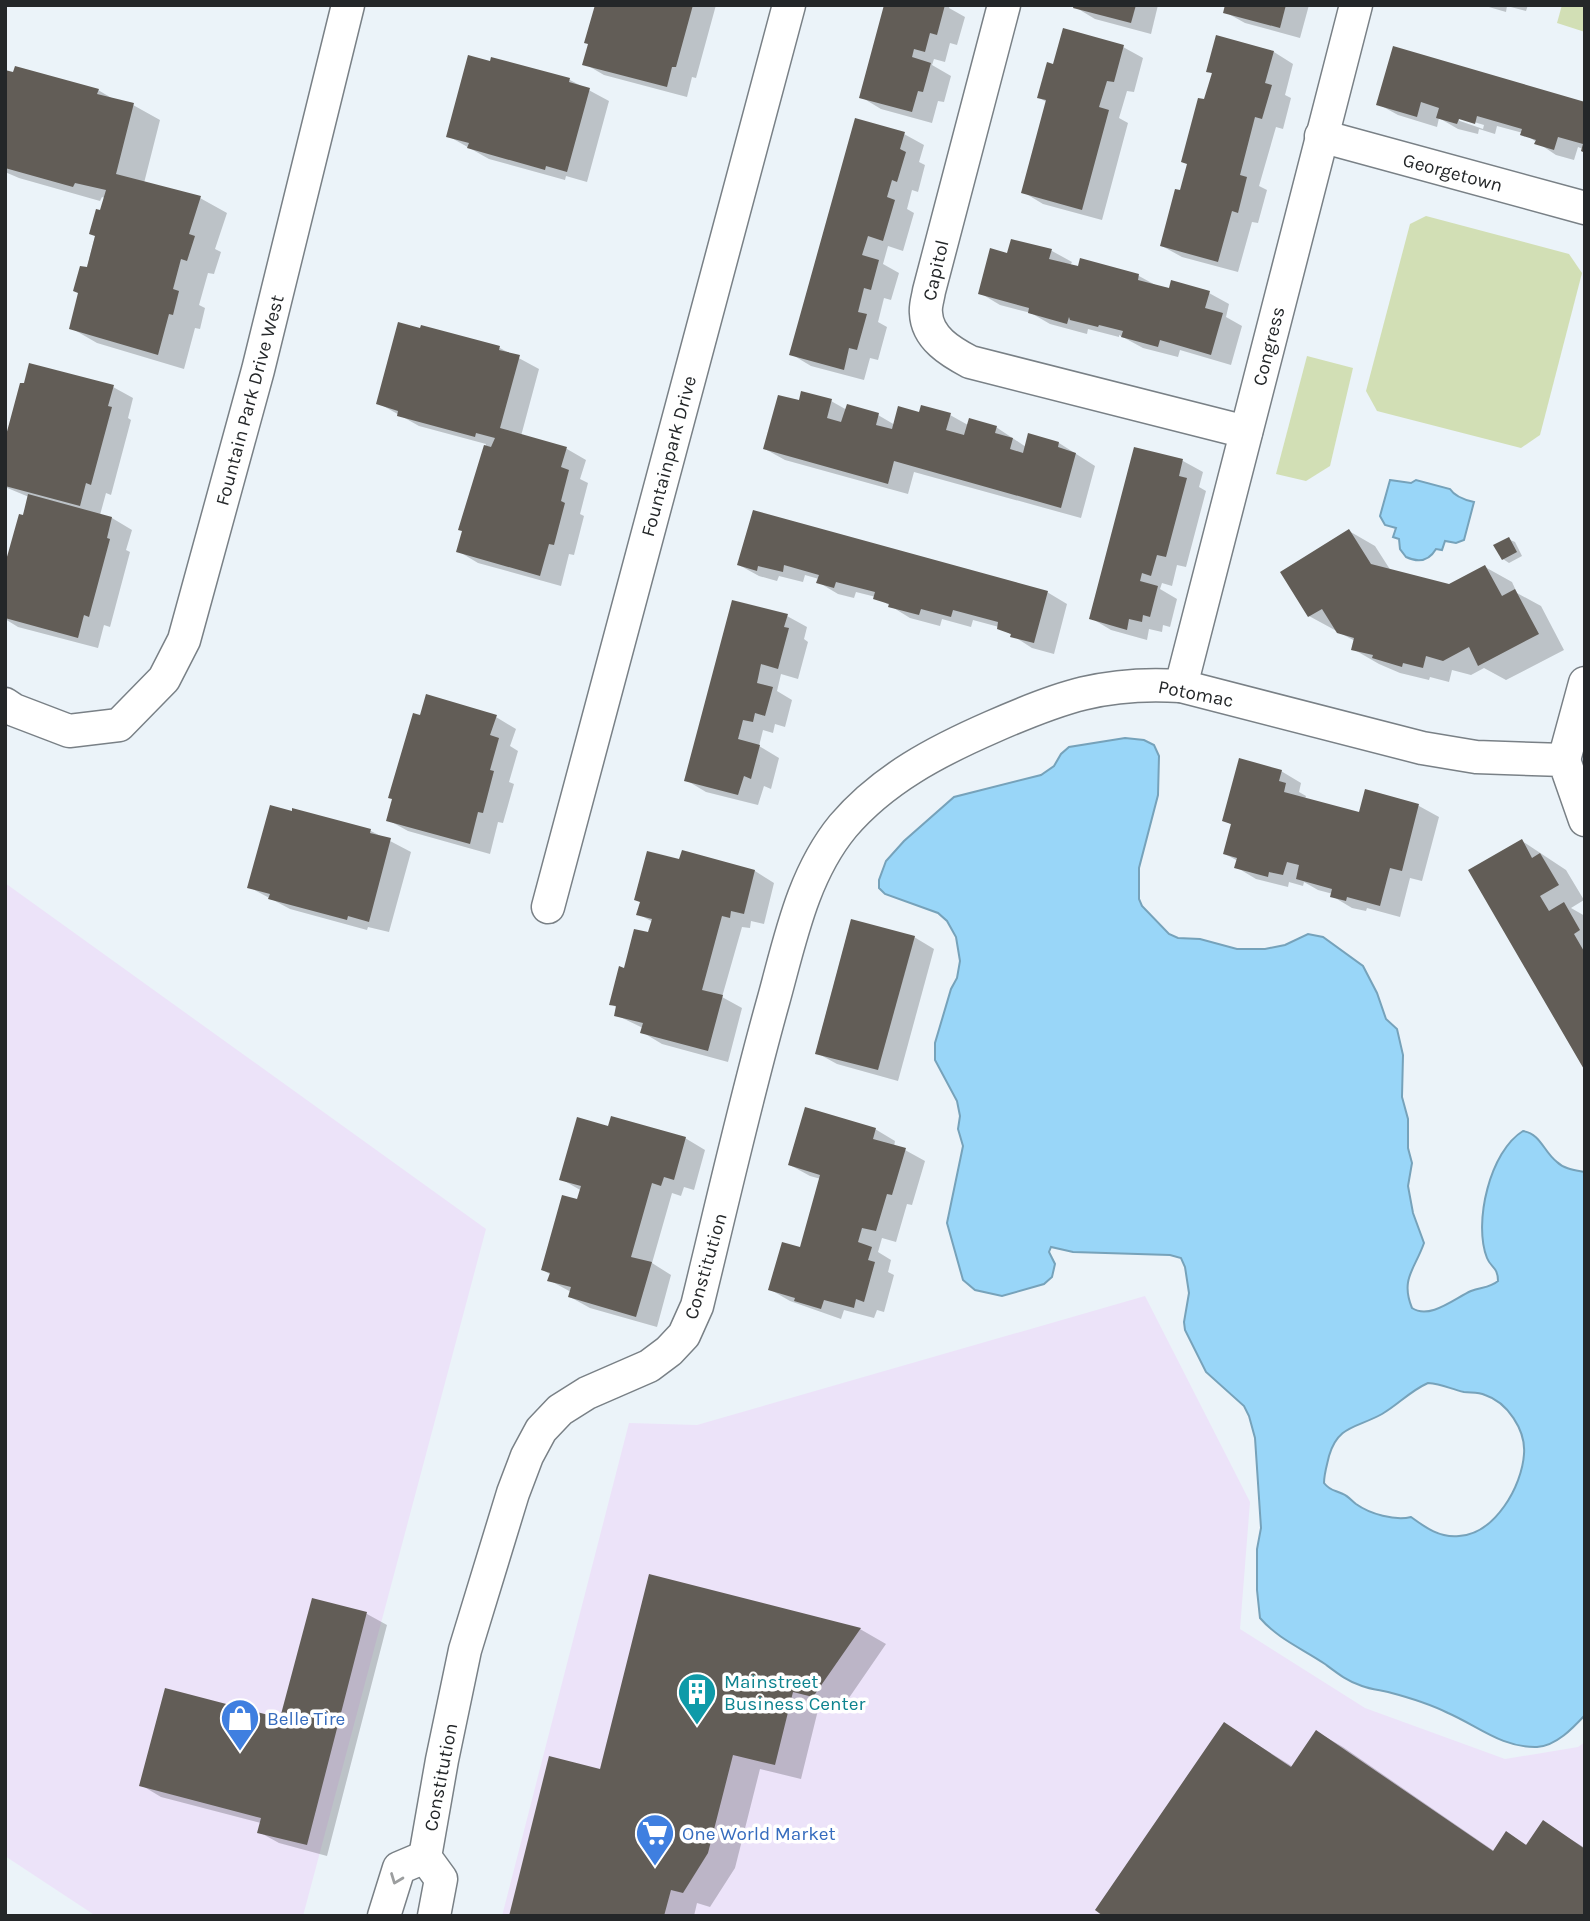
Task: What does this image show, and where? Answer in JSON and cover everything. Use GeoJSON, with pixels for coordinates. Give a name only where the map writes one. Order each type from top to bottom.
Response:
{"type":"FeatureCollection","features":[{"type":"Feature","properties":{"kind":"street","name":"Fountain Park Drive West"},"geometry":{"type":"LineString","coordinates":[[5,704],[69,731],[119,725],[164,679],[184,640],[258,370],[348,5]]}},
{"type":"Feature","properties":{"kind":"street","name":"Fountainpark Drive"},"geometry":{"type":"LineString","coordinates":[[548,907],[789,5]]}},
{"type":"Feature","properties":{"kind":"street","name":"Capitol"},"geometry":{"type":"LineString","coordinates":[[1004,5],[929,291],[925,315],[935,336],[948,351],[970,362],[1246,432]]}},
{"type":"Feature","properties":{"kind":"street","name":"Congress"},"geometry":{"type":"LineString","coordinates":[[1181,687],[1356,5]]}},
{"type":"Feature","properties":{"kind":"street","name":"Georgetown"},"geometry":{"type":"LineString","coordinates":[[1321,136],[1585,208]]}},
{"type":"Feature","properties":{"kind":"street"},"geometry":{"type":"LineString","coordinates":[[1585,683],[1564,760],[1585,820]]}},
{"type":"Feature","properties":{"kind":"street","name":"Potomac"},"geometry":{"type":"LineString","coordinates":[[828,847],[871,797],[912,766],[963,739],[1070,695],[1115,686],[1149,684],[1181,687],[1422,748],[1476,757],[1564,760]]}},
{"type":"Feature","properties":{"kind":"street","name":"Constitution"},"geometry":{"type":"LineString","coordinates":[[434,1916],[441,1879],[425,1857],[442,1760],[465,1650],[513,1493],[527,1456],[541,1430],[560,1410],[587,1393],[649,1366],[684,1335],[697,1306],[757,1059],[802,898],[828,847]]}},
{"type":"Feature","properties":{"kind":"street","name":"Constitution"},"geometry":{"type":"LineString","coordinates":[[384,1916],[399,1868],[425,1857]]}},
{"type":"Feature","properties":{"kind":"shaded area"},"geometry":{"type":"Polygon","coordinates":[[[5,883],[486,1229],[303,1916],[96,1916],[5,1856],[5,883]]]}},
{"type":"Feature","properties":{"kind":"shaded area"},"geometry":{"type":"Polygon","coordinates":[[[1145,1296],[1250,1502],[1240,1629],[1365,1708],[1505,1759],[1578,1747],[1585,1742],[1585,1916],[502,1916],[629,1423],[697,1425],[1145,1296]]]}},
{"type":"Feature","properties":{"kind":"green space"},"geometry":{"type":"Polygon","coordinates":[[[1562,5],[1585,5],[1585,32],[1557,23],[1562,5]]]}},
{"type":"Feature","properties":{"kind":"green space"},"geometry":{"type":"Polygon","coordinates":[[[1426,216],[1569,254],[1582,273],[1540,435],[1521,448],[1377,411],[1366,391],[1410,224],[1426,216]]]}},
{"type":"Feature","properties":{"kind":"green space"},"geometry":{"type":"Polygon","coordinates":[[[1307,356],[1353,368],[1330,466],[1306,481],[1276,474],[1307,356]]]}},
{"type":"Feature","properties":{"kind":"water"},"geometry":{"type":"Polygon","coordinates":[[[1390,480],[1411,483],[1416,480],[1450,489],[1457,496],[1474,502],[1464,540],[1456,543],[1445,541],[1442,550],[1436,549],[1423,560],[1406,557],[1400,549],[1399,539],[1393,537],[1396,528],[1385,525],[1380,516],[1390,480]]]}},
{"type":"Feature","properties":{"kind":"water"},"geometry":{"type":"Polygon","coordinates":[[[1125,738],[1144,740],[1154,745],[1159,756],[1158,795],[1139,868],[1139,899],[1142,906],[1169,934],[1237,949],[1265,949],[1285,945],[1308,934],[1323,937],[1363,966],[1386,1019],[1397,1029],[1403,1055],[1402,1097],[1408,1119],[1408,1148],[1412,1163],[1408,1186],[1413,1213],[1424,1243],[1408,1282],[1412,1308],[1419,1311],[1434,1310],[1498,1281],[1483,1243],[1482,1226],[1487,1189],[1501,1154],[1523,1131],[1538,1139],[1560,1164],[1585,1172],[1585,1715],[1564,1736],[1551,1743],[1537,1747],[1513,1744],[1434,1707],[1357,1684],[1283,1638],[1260,1618],[1257,1549],[1261,1528],[1255,1438],[1244,1406],[1206,1372],[1185,1330],[1189,1293],[1181,1258],[1170,1255],[1073,1252],[1051,1247],[1049,1252],[1055,1264],[1052,1277],[1044,1284],[1002,1296],[975,1290],[963,1280],[947,1223],[963,1146],[958,1129],[960,1116],[957,1101],[935,1060],[935,1043],[960,961],[956,937],[947,921],[938,913],[885,894],[879,888],[879,880],[886,861],[904,841],[954,797],[1041,775],[1054,766],[1069,747],[1125,738]],[[1433,1384],[1422,1386],[1382,1414],[1343,1433],[1329,1456],[1324,1483],[1368,1511],[1390,1517],[1411,1517],[1439,1534],[1459,1536],[1484,1527],[1504,1506],[1518,1480],[1524,1445],[1514,1418],[1501,1404],[1482,1394],[1433,1384]]]}},
{"type":"Feature","properties":{"kind":"building"},"geometry":{"type":"Polygon","coordinates":[[[595,5],[693,5],[676,67],[672,67],[667,87],[582,65],[588,44],[584,43],[595,5]]]}},
{"type":"Feature","properties":{"kind":"building"},"geometry":{"type":"Polygon","coordinates":[[[884,5],[945,5],[937,35],[930,33],[925,52],[914,49],[912,57],[931,63],[923,92],[918,91],[912,112],[859,98],[884,5]]]}},
{"type":"Feature","properties":{"kind":"building"},"geometry":{"type":"Polygon","coordinates":[[[1074,5],[1136,5],[1131,23],[1073,8],[1074,5]]]}},
{"type":"Feature","properties":{"kind":"building"},"geometry":{"type":"Polygon","coordinates":[[[1225,5],[1286,5],[1280,28],[1223,13],[1225,5]]]}},
{"type":"Feature","properties":{"kind":"building"},"geometry":{"type":"Polygon","coordinates":[[[1063,28],[1124,45],[1114,82],[1107,81],[1099,107],[1109,110],[1082,210],[1021,193],[1046,100],[1037,98],[1047,62],[1053,64],[1063,28]]]}},
{"type":"Feature","properties":{"kind":"building"},"geometry":{"type":"Polygon","coordinates":[[[1216,35],[1274,51],[1265,83],[1272,85],[1262,119],[1255,117],[1240,175],[1247,177],[1238,213],[1232,211],[1218,262],[1160,246],[1175,189],[1180,190],[1187,164],[1181,162],[1198,98],[1204,99],[1212,73],[1206,72],[1216,35]]]}},
{"type":"Feature","properties":{"kind":"building"},"geometry":{"type":"Polygon","coordinates":[[[1393,46],[1585,102],[1585,153],[1581,151],[1583,144],[1558,137],[1554,150],[1534,144],[1536,140],[1520,135],[1522,129],[1477,116],[1475,124],[1459,119],[1457,124],[1436,118],[1439,108],[1421,102],[1417,117],[1376,105],[1393,46]]]}},
{"type":"Feature","properties":{"kind":"building"},"geometry":{"type":"Polygon","coordinates":[[[468,55],[490,61],[491,57],[570,78],[569,82],[590,88],[567,172],[546,166],[545,170],[467,148],[469,143],[446,137],[468,55]]]}},
{"type":"Feature","properties":{"kind":"building"},"geometry":{"type":"Polygon","coordinates":[[[15,66],[99,89],[97,94],[134,103],[116,174],[201,196],[189,234],[195,236],[187,261],[181,259],[173,289],[179,291],[173,315],[169,314],[158,355],[69,329],[78,293],[73,291],[80,266],[87,267],[95,236],[89,234],[96,209],[100,210],[106,190],[75,183],[73,187],[5,168],[5,70],[13,72],[15,66]]]}},
{"type":"Feature","properties":{"kind":"building"},"geometry":{"type":"Polygon","coordinates":[[[855,118],[905,132],[900,149],[906,152],[897,182],[892,180],[887,197],[895,200],[883,241],[868,236],[862,255],[879,260],[871,290],[864,288],[858,312],[867,314],[857,350],[849,348],[844,370],[789,355],[855,118]]]}},
{"type":"Feature","properties":{"kind":"building"},"geometry":{"type":"Polygon","coordinates":[[[1011,239],[1052,249],[1049,259],[1078,266],[1080,258],[1139,274],[1138,280],[1169,288],[1171,280],[1210,291],[1205,308],[1223,313],[1211,355],[1160,340],[1158,347],[1121,337],[1123,331],[1070,320],[1069,317],[1067,324],[1028,313],[1029,308],[978,294],[990,248],[1007,253],[1011,239]]]}},
{"type":"Feature","properties":{"kind":"building"},"geometry":{"type":"Polygon","coordinates":[[[398,322],[420,328],[421,325],[500,346],[499,350],[520,355],[500,428],[567,447],[561,467],[569,470],[561,501],[565,503],[554,545],[549,544],[540,576],[456,552],[462,531],[458,530],[484,445],[491,447],[495,438],[476,433],[475,437],[397,416],[398,411],[376,404],[398,322]]]}},
{"type":"Feature","properties":{"kind":"building"},"geometry":{"type":"Polygon","coordinates":[[[29,363],[114,385],[108,406],[112,407],[91,485],[86,483],[80,506],[5,486],[5,439],[20,383],[24,383],[29,363]]]}},
{"type":"Feature","properties":{"kind":"building"},"geometry":{"type":"Polygon","coordinates":[[[801,391],[832,399],[827,418],[841,422],[847,404],[879,413],[876,425],[892,429],[898,406],[919,412],[921,405],[951,413],[946,430],[964,435],[969,418],[997,426],[995,433],[1013,438],[1010,449],[1023,453],[1028,433],[1059,442],[1058,447],[1076,453],[1061,508],[894,461],[888,484],[763,449],[778,395],[799,400],[801,391]]]}},
{"type":"Feature","properties":{"kind":"building"},"geometry":{"type":"Polygon","coordinates":[[[1134,447],[1183,459],[1179,476],[1187,478],[1166,557],[1157,555],[1151,576],[1142,573],[1140,581],[1158,586],[1150,617],[1143,615],[1142,622],[1129,619],[1127,630],[1089,619],[1134,447]]]}},
{"type":"Feature","properties":{"kind":"building"},"geometry":{"type":"Polygon","coordinates":[[[28,494],[112,517],[107,538],[110,539],[89,617],[84,615],[78,638],[5,618],[5,564],[19,514],[23,515],[28,494]]]}},
{"type":"Feature","properties":{"kind":"building"},"geometry":{"type":"Polygon","coordinates":[[[753,510],[1048,591],[1034,643],[1010,637],[1011,634],[997,629],[998,622],[953,610],[951,617],[921,609],[919,615],[888,607],[889,604],[873,599],[875,592],[836,582],[834,588],[816,583],[819,575],[784,565],[783,572],[758,566],[757,571],[737,565],[753,510]]]}},
{"type":"Feature","properties":{"kind":"building"},"geometry":{"type":"Polygon","coordinates":[[[1349,529],[1371,564],[1449,584],[1485,565],[1502,596],[1515,589],[1539,634],[1478,666],[1469,647],[1443,661],[1426,656],[1423,668],[1403,663],[1402,667],[1372,658],[1373,655],[1351,650],[1354,638],[1337,633],[1322,609],[1308,617],[1280,572],[1349,529]]]}},
{"type":"Feature","properties":{"kind":"building"},"geometry":{"type":"Polygon","coordinates":[[[1509,537],[1517,552],[1502,560],[1493,545],[1509,537]]]}},
{"type":"Feature","properties":{"kind":"building"},"geometry":{"type":"Polygon","coordinates":[[[732,600],[788,614],[784,627],[789,628],[778,669],[761,664],[757,683],[773,687],[765,716],[755,713],[753,722],[743,720],[738,739],[760,745],[751,779],[744,776],[738,795],[684,781],[732,600]]]}},
{"type":"Feature","properties":{"kind":"building"},"geometry":{"type":"Polygon","coordinates":[[[426,694],[497,715],[490,735],[499,738],[490,770],[494,771],[483,813],[478,812],[470,844],[386,821],[392,799],[388,798],[413,713],[420,715],[426,694]]]}},
{"type":"Feature","properties":{"kind":"building"},"geometry":{"type":"Polygon","coordinates":[[[1239,758],[1282,770],[1279,781],[1286,783],[1284,792],[1359,812],[1365,789],[1419,804],[1402,871],[1390,868],[1380,906],[1347,897],[1346,901],[1330,897],[1332,889],[1296,879],[1299,865],[1287,862],[1283,875],[1269,872],[1268,877],[1234,868],[1237,858],[1223,854],[1231,824],[1222,821],[1239,758]]]}},
{"type":"Feature","properties":{"kind":"building"},"geometry":{"type":"Polygon","coordinates":[[[270,805],[292,811],[292,808],[371,829],[370,833],[391,838],[369,922],[348,916],[347,920],[268,899],[270,894],[247,888],[270,805]]]}},
{"type":"Feature","properties":{"kind":"building"},"geometry":{"type":"Polygon","coordinates":[[[1522,839],[1532,858],[1540,853],[1559,885],[1540,896],[1549,911],[1564,902],[1580,930],[1574,934],[1585,953],[1585,1071],[1468,870],[1522,839]]]}},
{"type":"Feature","properties":{"kind":"building"},"geometry":{"type":"Polygon","coordinates":[[[682,850],[755,870],[744,914],[731,911],[730,918],[722,916],[702,990],[723,995],[708,1051],[640,1033],[643,1023],[614,1016],[616,1006],[609,1005],[619,966],[624,968],[634,929],[648,932],[652,919],[636,915],[640,902],[634,900],[647,851],[679,859],[682,850]]]}},
{"type":"Feature","properties":{"kind":"building"},"geometry":{"type":"Polygon","coordinates":[[[851,919],[915,936],[878,1070],[815,1054],[851,919]]]}},
{"type":"Feature","properties":{"kind":"building"},"geometry":{"type":"Polygon","coordinates":[[[805,1107],[876,1128],[873,1139],[906,1148],[892,1195],[887,1194],[876,1231],[862,1228],[858,1242],[872,1247],[868,1260],[875,1262],[864,1302],[856,1299],[854,1308],[824,1300],[821,1309],[768,1290],[782,1242],[800,1247],[820,1175],[788,1165],[805,1107]]]}},
{"type":"Feature","properties":{"kind":"building"},"geometry":{"type":"Polygon","coordinates":[[[611,1116],[686,1137],[674,1180],[664,1177],[661,1186],[652,1183],[631,1257],[652,1262],[636,1317],[568,1297],[571,1287],[547,1281],[550,1273],[541,1270],[562,1195],[577,1199],[581,1186],[559,1180],[577,1117],[608,1126],[611,1116]]]}},
{"type":"Feature","properties":{"kind":"building","name":"Mainstreet Business Center"},"geometry":{"type":"Polygon","coordinates":[[[649,1574],[861,1628],[813,1697],[793,1692],[775,1765],[733,1755],[708,1853],[683,1893],[671,1890],[664,1916],[509,1916],[549,1756],[600,1769],[649,1574]]]}},
{"type":"Feature","properties":{"kind":"building","name":"Belle Tire"},"geometry":{"type":"Polygon","coordinates":[[[312,1598],[367,1612],[307,1845],[257,1833],[261,1818],[139,1786],[165,1688],[280,1718],[312,1598]]]}},
{"type":"Feature","properties":{"kind":"building"},"geometry":{"type":"Polygon","coordinates":[[[1224,1722],[1291,1767],[1316,1730],[1493,1851],[1506,1831],[1526,1845],[1543,1820],[1585,1849],[1585,1916],[1103,1916],[1095,1910],[1224,1722]]]}},
{"type":"Feature","properties":{"kind":"place","name":"Mainstreet Business Center"},"geometry":{"type":"Point","coordinates":[697,1726]}},
{"type":"Feature","properties":{"kind":"place","name":"Belle Tire"},"geometry":{"type":"Point","coordinates":[240,1752]}},
{"type":"Feature","properties":{"kind":"place","name":"One World Market"},"geometry":{"type":"Point","coordinates":[655,1867]}}]}
